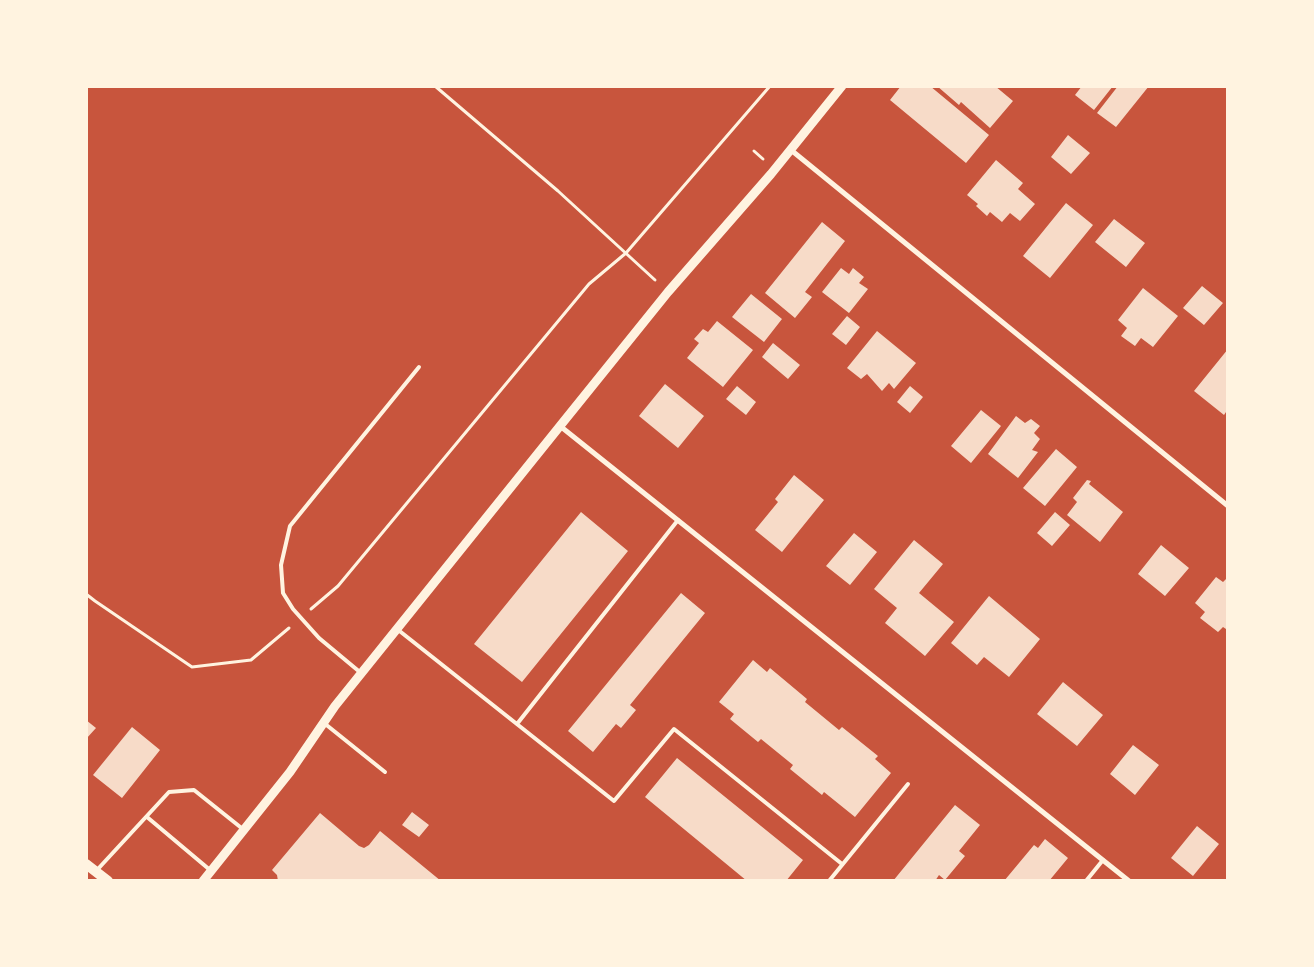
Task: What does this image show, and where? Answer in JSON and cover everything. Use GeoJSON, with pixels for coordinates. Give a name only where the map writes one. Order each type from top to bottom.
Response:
{"type":"FeatureCollection","features":[{"type":"Feature","properties":{"kind":"main road"},"geometry":{"type":"LineString","coordinates":[[86,864],[108,881]]}},
{"type":"Feature","properties":{"kind":"street"},"geometry":{"type":"LineString","coordinates":[[203,881],[290,772],[361,674],[560,426],[668,292],[791,150],[842,86]]}},
{"type":"Feature","properties":{"kind":"street"},"geometry":{"type":"LineString","coordinates":[[791,150],[1228,506]]}},
{"type":"Feature","properties":{"kind":"street"},"geometry":{"type":"LineString","coordinates":[[560,426],[1129,881]]}},
{"type":"Feature","properties":{"kind":"lane"},"geometry":{"type":"LineString","coordinates":[[361,674],[319,638],[301,618],[283,593],[281,565],[290,526],[419,367]]}},
{"type":"Feature","properties":{"kind":"lane"},"geometry":{"type":"LineString","coordinates":[[517,724],[678,520]]}},
{"type":"Feature","properties":{"kind":"lane"},"geometry":{"type":"LineString","coordinates":[[397,629],[614,801],[674,729],[842,864]]}},
{"type":"Feature","properties":{"kind":"lane"},"geometry":{"type":"LineString","coordinates":[[324,723],[385,772]]}},
{"type":"Feature","properties":{"kind":"lane"},"geometry":{"type":"LineString","coordinates":[[829,881],[908,784]]}},
{"type":"Feature","properties":{"kind":"lane"},"geometry":{"type":"LineString","coordinates":[[96,872],[169,792],[194,790],[244,830]]}},
{"type":"Feature","properties":{"kind":"lane"},"geometry":{"type":"LineString","coordinates":[[147,817],[211,871]]}},
{"type":"Feature","properties":{"kind":"lane"},"geometry":{"type":"LineString","coordinates":[[1086,881],[1103,860]]}},
{"type":"Feature","properties":{"kind":"path"},"geometry":{"type":"LineString","coordinates":[[435,86],[558,191],[668,292]]}},
{"type":"Feature","properties":{"kind":"path"},"geometry":{"type":"LineString","coordinates":[[86,594],[192,667],[251,660],[338,586],[590,284],[626,253],[770,86]]}},
{"type":"Feature","properties":{"kind":"building"},"geometry":{"type":"Polygon","coordinates":[[[901,86],[930,86],[989,135],[966,163],[890,100],[901,86]]]}},
{"type":"Feature","properties":{"kind":"building"},"geometry":{"type":"Polygon","coordinates":[[[937,86],[995,86],[1013,101],[990,128],[961,102],[959,105],[937,86]]]}},
{"type":"Feature","properties":{"kind":"building"},"geometry":{"type":"Polygon","coordinates":[[[1082,86],[1113,86],[1094,110],[1075,95],[1082,86]]]}},
{"type":"Feature","properties":{"kind":"building"},"geometry":{"type":"Polygon","coordinates":[[[1118,86],[1149,86],[1116,127],[1097,113],[1118,86]]]}},
{"type":"Feature","properties":{"kind":"building"},"geometry":{"type":"Polygon","coordinates":[[[1068,135],[1090,153],[1071,174],[1051,157],[1068,135]]]}},
{"type":"Feature","properties":{"kind":"building"},"geometry":{"type":"Polygon","coordinates":[[[996,160],[1023,183],[1018,189],[1035,204],[1020,221],[1010,213],[1002,222],[990,212],[987,216],[976,206],[978,204],[967,195],[996,160]]]}},
{"type":"Feature","properties":{"kind":"building"},"geometry":{"type":"Polygon","coordinates":[[[1066,203],[1093,225],[1050,278],[1023,256],[1066,203]]]}},
{"type":"Feature","properties":{"kind":"building"},"geometry":{"type":"Polygon","coordinates":[[[1114,219],[1145,243],[1126,267],[1095,242],[1114,219]]]}},
{"type":"Feature","properties":{"kind":"building"},"geometry":{"type":"Polygon","coordinates":[[[822,222],[845,241],[805,292],[812,297],[795,318],[765,293],[822,222]]]}},
{"type":"Feature","properties":{"kind":"building"},"geometry":{"type":"Polygon","coordinates":[[[841,268],[849,274],[853,268],[864,277],[859,283],[868,289],[849,313],[822,292],[841,268]]]}},
{"type":"Feature","properties":{"kind":"building"},"geometry":{"type":"Polygon","coordinates":[[[1202,286],[1223,303],[1204,325],[1183,308],[1202,286]]]}},
{"type":"Feature","properties":{"kind":"building"},"geometry":{"type":"Polygon","coordinates":[[[1143,288],[1178,316],[1153,347],[1141,338],[1135,346],[1121,336],[1127,328],[1118,320],[1143,288]]]}},
{"type":"Feature","properties":{"kind":"building"},"geometry":{"type":"Polygon","coordinates":[[[751,294],[782,319],[764,342],[732,317],[751,294]]]}},
{"type":"Feature","properties":{"kind":"building"},"geometry":{"type":"Polygon","coordinates":[[[847,316],[860,327],[846,345],[832,334],[847,316]]]}},
{"type":"Feature","properties":{"kind":"building"},"geometry":{"type":"Polygon","coordinates":[[[717,321],[753,350],[723,387],[687,358],[699,343],[694,339],[703,329],[708,332],[717,321]]]}},
{"type":"Feature","properties":{"kind":"building"},"geometry":{"type":"Polygon","coordinates":[[[877,331],[916,363],[894,389],[889,383],[882,391],[867,374],[861,379],[847,368],[877,331]]]}},
{"type":"Feature","properties":{"kind":"building"},"geometry":{"type":"Polygon","coordinates":[[[773,343],[800,365],[788,379],[762,357],[773,343]]]}},
{"type":"Feature","properties":{"kind":"building"},"geometry":{"type":"Polygon","coordinates":[[[1228,349],[1228,409],[1224,415],[1194,391],[1228,349]]]}},
{"type":"Feature","properties":{"kind":"building"},"geometry":{"type":"Polygon","coordinates":[[[665,384],[704,416],[678,448],[639,416],[665,384]]]}},
{"type":"Feature","properties":{"kind":"building"},"geometry":{"type":"Polygon","coordinates":[[[737,386],[756,402],[746,415],[726,399],[737,386]]]}},
{"type":"Feature","properties":{"kind":"building"},"geometry":{"type":"Polygon","coordinates":[[[910,386],[923,397],[910,413],[897,402],[910,386]]]}},
{"type":"Feature","properties":{"kind":"building"},"geometry":{"type":"Polygon","coordinates":[[[981,410],[1001,426],[971,463],[951,446],[981,410]]]}},
{"type":"Feature","properties":{"kind":"building"},"geometry":{"type":"Polygon","coordinates":[[[1016,416],[1025,423],[1031,419],[1040,426],[1034,433],[1040,439],[1032,450],[1038,452],[1018,478],[988,454],[1016,416]]]}},
{"type":"Feature","properties":{"kind":"building"},"geometry":{"type":"Polygon","coordinates":[[[1056,449],[1077,467],[1045,506],[1023,488],[1056,449]]]}},
{"type":"Feature","properties":{"kind":"building"},"geometry":{"type":"Polygon","coordinates":[[[794,475],[824,500],[782,552],[755,530],[778,502],[775,499],[794,475]]]}},
{"type":"Feature","properties":{"kind":"building"},"geometry":{"type":"Polygon","coordinates":[[[1087,480],[1091,481],[1089,484],[1123,512],[1100,542],[1067,515],[1077,502],[1073,498],[1087,480]]]}},
{"type":"Feature","properties":{"kind":"building"},"geometry":{"type":"Polygon","coordinates":[[[581,512],[628,551],[522,682],[474,644],[581,512]]]}},
{"type":"Feature","properties":{"kind":"building"},"geometry":{"type":"Polygon","coordinates":[[[1055,512],[1070,525],[1052,546],[1037,533],[1055,512]]]}},
{"type":"Feature","properties":{"kind":"building"},"geometry":{"type":"Polygon","coordinates":[[[854,533],[877,552],[850,585],[826,566],[854,533]]]}},
{"type":"Feature","properties":{"kind":"building"},"geometry":{"type":"Polygon","coordinates":[[[914,540],[943,564],[919,593],[954,622],[925,656],[885,623],[897,608],[874,589],[914,540]]]}},
{"type":"Feature","properties":{"kind":"building"},"geometry":{"type":"Polygon","coordinates":[[[1161,545],[1189,568],[1165,596],[1138,574],[1161,545]]]}},
{"type":"Feature","properties":{"kind":"building"},"geometry":{"type":"Polygon","coordinates":[[[1216,577],[1223,582],[1228,577],[1228,627],[1226,629],[1223,627],[1218,632],[1200,618],[1205,612],[1195,603],[1216,577]]]}},
{"type":"Feature","properties":{"kind":"building"},"geometry":{"type":"Polygon","coordinates":[[[681,593],[705,613],[630,705],[636,710],[621,728],[616,724],[593,752],[568,731],[681,593]]]}},
{"type":"Feature","properties":{"kind":"building"},"geometry":{"type":"Polygon","coordinates":[[[989,596],[1040,639],[1009,677],[984,657],[977,665],[951,643],[989,596]]]}},
{"type":"Feature","properties":{"kind":"building"},"geometry":{"type":"Polygon","coordinates":[[[753,660],[767,672],[770,668],[807,699],[805,702],[839,730],[842,727],[878,756],[875,759],[891,773],[855,817],[824,792],[822,795],[790,769],[793,765],[761,739],[758,742],[730,719],[734,714],[719,702],[753,660]]]}},
{"type":"Feature","properties":{"kind":"building"},"geometry":{"type":"Polygon","coordinates":[[[1063,682],[1103,715],[1077,746],[1037,714],[1063,682]]]}},
{"type":"Feature","properties":{"kind":"building"},"geometry":{"type":"Polygon","coordinates":[[[86,720],[96,728],[86,739],[86,720]]]}},
{"type":"Feature","properties":{"kind":"building"},"geometry":{"type":"Polygon","coordinates":[[[132,727],[160,750],[122,798],[93,775],[132,727]]]}},
{"type":"Feature","properties":{"kind":"building"},"geometry":{"type":"Polygon","coordinates":[[[1133,745],[1159,765],[1135,795],[1110,774],[1133,745]]]}},
{"type":"Feature","properties":{"kind":"building"},"geometry":{"type":"Polygon","coordinates":[[[677,758],[803,860],[786,881],[747,881],[645,797],[677,758]]]}},
{"type":"Feature","properties":{"kind":"building"},"geometry":{"type":"Polygon","coordinates":[[[955,805],[980,825],[959,851],[965,856],[945,880],[939,875],[935,881],[893,881],[955,805]]]}},
{"type":"Feature","properties":{"kind":"building"},"geometry":{"type":"Polygon","coordinates":[[[412,812],[429,825],[419,837],[402,825],[412,812]]]}},
{"type":"Feature","properties":{"kind":"building"},"geometry":{"type":"Polygon","coordinates":[[[320,813],[359,846],[364,848],[369,845],[380,831],[441,881],[278,881],[277,875],[272,870],[320,813]]]}},
{"type":"Feature","properties":{"kind":"building"},"geometry":{"type":"Polygon","coordinates":[[[1197,826],[1219,844],[1193,876],[1171,858],[1197,826]]]}},
{"type":"Feature","properties":{"kind":"building"},"geometry":{"type":"Polygon","coordinates":[[[1045,839],[1068,858],[1049,881],[1004,881],[1034,845],[1038,848],[1045,839]]]}}]}
